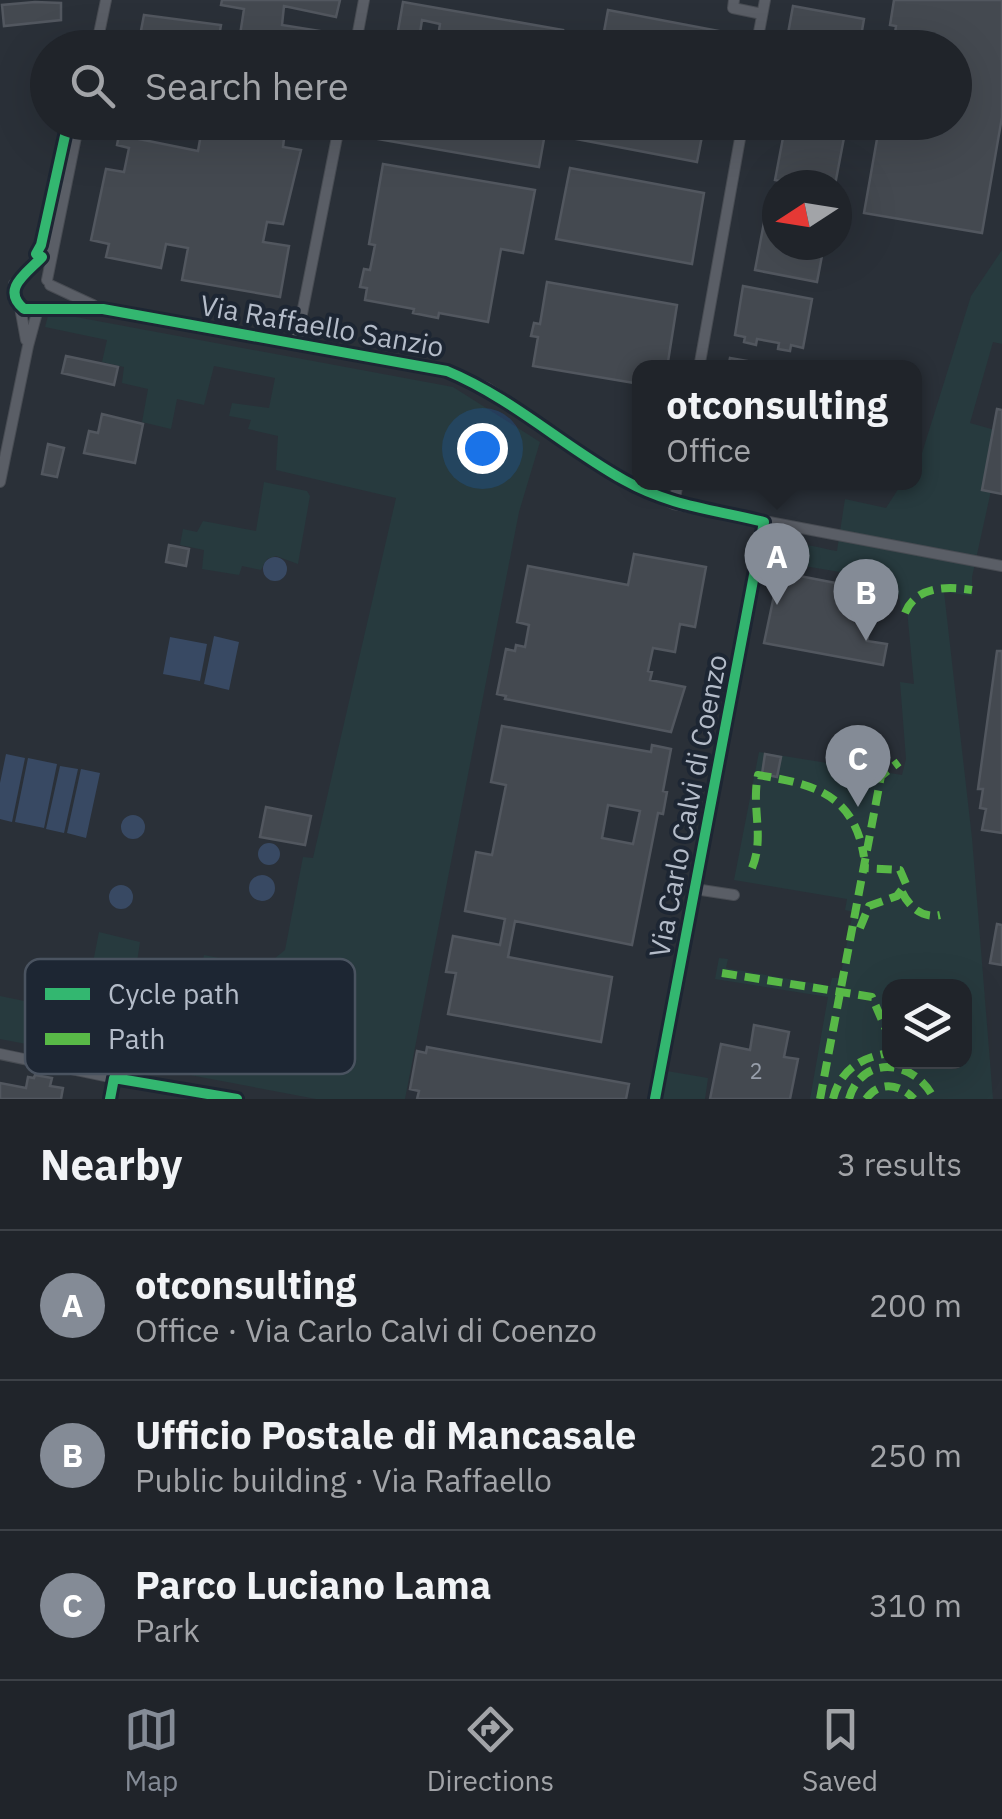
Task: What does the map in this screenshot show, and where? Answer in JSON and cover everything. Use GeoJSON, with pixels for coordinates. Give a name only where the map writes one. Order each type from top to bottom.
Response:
{"type":"FeatureCollection","features":[{"type":"Feature","properties":{"kind":"street"},"geometry":{"type":"LineString","coordinates":[[100,30],[106,0]]}},
{"type":"Feature","properties":{"kind":"street"},"geometry":{"type":"LineString","coordinates":[[358,30],[364,0]]}},
{"type":"Feature","properties":{"kind":"street"},"geometry":{"type":"LineString","coordinates":[[734,0],[733,8],[762,14]]}},
{"type":"Feature","properties":{"kind":"street"},"geometry":{"type":"LineString","coordinates":[[759,30],[765,0]]}},
{"type":"Feature","properties":{"kind":"street"},"geometry":{"type":"LineString","coordinates":[[0,482],[28,346],[41,308],[50,295],[54,232],[75,140]]}},
{"type":"Feature","properties":{"kind":"street"},"geometry":{"type":"LineString","coordinates":[[296,344],[336,140]]}},
{"type":"Feature","properties":{"kind":"street"},"geometry":{"type":"LineString","coordinates":[[700,360],[740,140]]}},
{"type":"Feature","properties":{"kind":"street"},"geometry":{"type":"LineString","coordinates":[[28,346],[13,290],[42,257],[54,232]]}},
{"type":"Feature","properties":{"kind":"street","name":"Via Raffaello Sanzio"},"geometry":{"type":"LineString","coordinates":[[22,276],[38,274],[103,309]]}},
{"type":"Feature","properties":{"kind":"street"},"geometry":{"type":"LineString","coordinates":[[0,284],[22,276]]}},
{"type":"Feature","properties":{"kind":"street","name":"Via Raffaello Sanzio"},"geometry":{"type":"LineString","coordinates":[[0,298],[29,310],[103,309],[447,370],[479,384],[632,484]]}},
{"type":"Feature","properties":{"kind":"street","name":"Via Raffaello Sanzio"},"geometry":{"type":"LineString","coordinates":[[644,490],[674,504],[1002,566]]}},
{"type":"Feature","properties":{"kind":"street"},"geometry":{"type":"LineString","coordinates":[[674,504],[677,490]]}},
{"type":"Feature","properties":{"kind":"street","name":"Via Carlo Calvi di Coenzo"},"geometry":{"type":"LineString","coordinates":[[655,1099],[764,522]]}},
{"type":"Feature","properties":{"kind":"street","name":"Via Carlo Calvi di Coenzo"},"geometry":{"type":"LineString","coordinates":[[695,889],[734,896]]}},
{"type":"Feature","properties":{"kind":"street"},"geometry":{"type":"LineString","coordinates":[[0,1054],[25,1059]]}},
{"type":"Feature","properties":{"kind":"street"},"geometry":{"type":"LineString","coordinates":[[95,1074],[237,1099]]}},
{"type":"Feature","properties":{"kind":"street"},"geometry":{"type":"LineString","coordinates":[[110,1099],[114,1078]]}},
{"type":"Feature","properties":{"kind":"green space"},"geometry":{"type":"Polygon","coordinates":[[[1002,250],[1002,344],[993,342],[970,423],[1002,432],[1002,441],[972,577],[972,596],[944,592],[972,838],[993,1099],[810,1099],[828,997],[715,979],[719,958],[728,959],[726,968],[830,986],[832,978],[840,978],[853,912],[845,910],[847,899],[734,880],[759,752],[902,775],[906,759],[900,682],[914,684],[907,610],[901,609],[899,595],[886,585],[887,580],[763,559],[778,546],[787,544],[837,551],[845,499],[886,508],[898,490],[922,490],[922,453],[971,296],[1002,250]]]}},
{"type":"Feature","properties":{"kind":"green space"},"geometry":{"type":"Polygon","coordinates":[[[49,312],[453,387],[540,442],[519,512],[405,1099],[316,1099],[184,1074],[355,1074],[355,959],[274,959],[285,950],[303,857],[313,858],[396,498],[276,470],[278,436],[248,429],[251,420],[229,416],[232,403],[269,408],[275,378],[214,366],[204,405],[177,399],[171,429],[142,422],[148,389],[122,383],[124,367],[102,362],[107,340],[45,327],[49,312]]]}},
{"type":"Feature","properties":{"kind":"green space"},"geometry":{"type":"Polygon","coordinates":[[[264,482],[307,491],[310,496],[298,564],[276,556],[267,559],[261,570],[242,566],[239,575],[202,569],[204,550],[180,545],[183,529],[197,532],[203,521],[256,531],[264,482]]]}},
{"type":"Feature","properties":{"kind":"green space"},"geometry":{"type":"Polygon","coordinates":[[[99,932],[140,942],[137,959],[94,959],[99,932]]]}},
{"type":"Feature","properties":{"kind":"green space"},"geometry":{"type":"Polygon","coordinates":[[[0,996],[25,1001],[25,1044],[0,1039],[0,996]]]}},
{"type":"Feature","properties":{"kind":"green space"},"geometry":{"type":"Polygon","coordinates":[[[667,1071],[708,1078],[705,1099],[662,1099],[667,1071]]]}},
{"type":"Feature","properties":{"kind":"water"},"geometry":{"type":"Polygon","coordinates":[[[275,557],[287,569],[275,581],[263,569],[275,557]]]}},
{"type":"Feature","properties":{"kind":"water"},"geometry":{"type":"Polygon","coordinates":[[[214,636],[239,642],[229,690],[204,684],[214,636]]]}},
{"type":"Feature","properties":{"kind":"water"},"geometry":{"type":"Polygon","coordinates":[[[170,637],[207,644],[200,681],[163,674],[170,637]]]}},
{"type":"Feature","properties":{"kind":"water"},"geometry":{"type":"Polygon","coordinates":[[[6,754],[25,758],[12,822],[0,819],[0,783],[6,754]]]}},
{"type":"Feature","properties":{"kind":"water"},"geometry":{"type":"Polygon","coordinates":[[[28,758],[57,764],[44,828],[15,822],[28,758]]]}},
{"type":"Feature","properties":{"kind":"water"},"geometry":{"type":"Polygon","coordinates":[[[60,766],[78,769],[64,833],[46,829],[60,766]]]}},
{"type":"Feature","properties":{"kind":"water"},"geometry":{"type":"Polygon","coordinates":[[[81,769],[100,773],[86,838],[67,833],[81,769]]]}},
{"type":"Feature","properties":{"kind":"water"},"geometry":{"type":"Polygon","coordinates":[[[133,815],[142,818],[142,836],[133,839],[124,836],[121,827],[124,818],[133,815]]]}},
{"type":"Feature","properties":{"kind":"water"},"geometry":{"type":"Polygon","coordinates":[[[265,843],[273,843],[280,854],[273,865],[265,865],[258,858],[258,850],[265,843]]]}},
{"type":"Feature","properties":{"kind":"water"},"geometry":{"type":"Polygon","coordinates":[[[262,875],[271,879],[275,888],[271,897],[262,901],[253,897],[249,888],[253,879],[262,875]]]}},
{"type":"Feature","properties":{"kind":"water"},"geometry":{"type":"Polygon","coordinates":[[[121,885],[130,888],[130,906],[121,909],[112,906],[109,897],[112,888],[121,885]]]}},
{"type":"Feature","properties":{"kind":"building"},"geometry":{"type":"Polygon","coordinates":[[[222,0],[340,0],[336,17],[284,6],[282,25],[314,30],[241,30],[244,9],[221,5],[222,0]]]}},
{"type":"Feature","properties":{"kind":"building"},"geometry":{"type":"Polygon","coordinates":[[[894,0],[1002,0],[1002,117],[982,233],[864,213],[877,140],[972,140],[972,30],[895,30],[896,26],[890,25],[894,0]]]}},
{"type":"Feature","properties":{"kind":"building"},"geometry":{"type":"Polygon","coordinates":[[[403,2],[563,30],[439,30],[440,24],[422,20],[420,30],[398,30],[403,2]]]}},
{"type":"Feature","properties":{"kind":"building"},"geometry":{"type":"Polygon","coordinates":[[[61,3],[61,20],[4,26],[2,5],[61,3]]]}},
{"type":"Feature","properties":{"kind":"building"},"geometry":{"type":"Polygon","coordinates":[[[793,6],[864,19],[862,30],[789,30],[793,6]]]}},
{"type":"Feature","properties":{"kind":"building"},"geometry":{"type":"Polygon","coordinates":[[[608,10],[713,30],[604,30],[608,10]]]}},
{"type":"Feature","properties":{"kind":"building"},"geometry":{"type":"Polygon","coordinates":[[[144,15],[221,25],[220,30],[141,30],[144,15]]]}},
{"type":"Feature","properties":{"kind":"building"},"geometry":{"type":"Polygon","coordinates":[[[118,140],[144,140],[198,151],[200,140],[284,140],[283,147],[301,150],[283,224],[267,222],[263,242],[289,246],[280,297],[182,280],[188,248],[166,244],[161,268],[106,257],[109,244],[91,240],[106,169],[124,172],[129,148],[117,145],[118,140]]]}},
{"type":"Feature","properties":{"kind":"building"},"geometry":{"type":"Polygon","coordinates":[[[384,140],[544,140],[539,167],[384,140]]]}},
{"type":"Feature","properties":{"kind":"building"},"geometry":{"type":"Polygon","coordinates":[[[582,140],[701,140],[697,162],[582,140]]]}},
{"type":"Feature","properties":{"kind":"building"},"geometry":{"type":"Polygon","coordinates":[[[783,140],[844,140],[838,170],[777,170],[783,140]]]}},
{"type":"Feature","properties":{"kind":"building"},"geometry":{"type":"Polygon","coordinates":[[[383,164],[535,190],[523,253],[501,249],[488,322],[439,313],[438,318],[365,300],[367,288],[360,287],[364,269],[370,270],[375,245],[369,244],[383,164]]]}},
{"type":"Feature","properties":{"kind":"building"},"geometry":{"type":"Polygon","coordinates":[[[570,168],[704,193],[692,264],[556,239],[570,168]]]}},
{"type":"Feature","properties":{"kind":"building"},"geometry":{"type":"Polygon","coordinates":[[[762,233],[762,260],[821,260],[817,282],[755,270],[762,233]]]}},
{"type":"Feature","properties":{"kind":"building"},"geometry":{"type":"Polygon","coordinates":[[[547,282],[677,305],[668,360],[632,360],[632,383],[533,366],[538,337],[531,336],[534,323],[540,324],[547,282]]]}},
{"type":"Feature","properties":{"kind":"building"},"geometry":{"type":"Polygon","coordinates":[[[743,286],[812,299],[803,348],[791,345],[790,351],[778,349],[779,343],[757,339],[756,345],[735,335],[743,286]]]}},
{"type":"Feature","properties":{"kind":"building"},"geometry":{"type":"Polygon","coordinates":[[[66,356],[118,367],[114,385],[62,373],[66,356]]]}},
{"type":"Feature","properties":{"kind":"building"},"geometry":{"type":"Polygon","coordinates":[[[997,409],[1002,410],[1002,494],[982,490],[997,409]]]}},
{"type":"Feature","properties":{"kind":"building"},"geometry":{"type":"Polygon","coordinates":[[[102,414],[143,424],[135,463],[84,453],[89,431],[98,433],[102,414]]]}},
{"type":"Feature","properties":{"kind":"building"},"geometry":{"type":"Polygon","coordinates":[[[48,444],[64,448],[57,477],[42,474],[48,444]]]}},
{"type":"Feature","properties":{"kind":"building"},"geometry":{"type":"Polygon","coordinates":[[[169,545],[189,549],[186,566],[166,562],[169,545]]]}},
{"type":"Feature","properties":{"kind":"building"},"geometry":{"type":"Polygon","coordinates":[[[634,554],[706,567],[695,627],[680,624],[675,652],[653,648],[648,671],[652,672],[650,680],[685,687],[671,732],[505,699],[506,696],[497,694],[506,649],[525,647],[529,625],[517,622],[528,566],[628,585],[634,554]]]}},
{"type":"Feature","properties":{"kind":"building"},"geometry":{"type":"Polygon","coordinates":[[[779,572],[877,591],[875,600],[882,601],[879,617],[872,616],[867,641],[887,644],[883,665],[764,643],[779,572]]]}},
{"type":"Feature","properties":{"kind":"building"},"geometry":{"type":"Polygon","coordinates":[[[997,651],[1002,651],[1002,833],[982,830],[986,809],[980,808],[983,789],[978,789],[997,651]]]}},
{"type":"Feature","properties":{"kind":"building"},"geometry":{"type":"Polygon","coordinates":[[[502,726],[651,752],[652,745],[671,749],[663,814],[658,813],[632,945],[515,921],[508,957],[612,977],[601,1042],[448,1014],[456,973],[446,972],[453,936],[500,945],[505,919],[465,911],[476,852],[492,855],[506,785],[491,782],[502,726]],[[608,805],[602,838],[633,844],[640,811],[608,805]]]}},
{"type":"Feature","properties":{"kind":"building"},"geometry":{"type":"Polygon","coordinates":[[[765,754],[781,757],[777,777],[762,774],[765,754]]]}},
{"type":"Feature","properties":{"kind":"building"},"geometry":{"type":"Polygon","coordinates":[[[266,807],[311,816],[305,845],[260,837],[266,807]]]}},
{"type":"Feature","properties":{"kind":"building"},"geometry":{"type":"Polygon","coordinates":[[[997,924],[1002,925],[1002,965],[990,963],[997,924]]]}},
{"type":"Feature","properties":{"kind":"building"},"geometry":{"type":"Polygon","coordinates":[[[754,1025],[789,1032],[784,1057],[798,1059],[790,1099],[710,1099],[721,1044],[750,1050],[754,1025]]]}},
{"type":"Feature","properties":{"kind":"building"},"geometry":{"type":"Polygon","coordinates":[[[427,1047],[629,1084],[626,1099],[417,1099],[419,1091],[410,1089],[417,1051],[426,1053],[427,1047]]]}},
{"type":"Feature","properties":{"kind":"building"},"geometry":{"type":"Polygon","coordinates":[[[28,1077],[52,1078],[50,1086],[63,1088],[61,1099],[0,1099],[0,1083],[26,1088],[28,1077]]]}},
{"type":"Feature","properties":{"kind":"marked path"},"geometry":{"type":"LineString","coordinates":[[905,613],[924,593],[943,588],[972,590]]}},
{"type":"Feature","properties":{"kind":"marked path"},"geometry":{"type":"LineString","coordinates":[[820,1099],[881,776],[899,762]]}},
{"type":"Feature","properties":{"kind":"marked path"},"geometry":{"type":"LineString","coordinates":[[752,868],[757,845],[758,775],[828,795],[851,818],[864,857]]}},
{"type":"Feature","properties":{"kind":"marked path"},"geometry":{"type":"LineString","coordinates":[[860,928],[869,906],[897,896],[906,884],[900,870],[863,868]]}},
{"type":"Feature","properties":{"kind":"marked path"},"geometry":{"type":"LineString","coordinates":[[902,892],[917,911],[940,915]]}},
{"type":"Feature","properties":{"kind":"marked path"},"geometry":{"type":"LineString","coordinates":[[722,973],[872,997],[882,1020]]}},
{"type":"Feature","properties":{"kind":"marked path"},"geometry":{"type":"LineString","coordinates":[[833,1099],[846,1073],[882,1055]]}},
{"type":"Feature","properties":{"kind":"marked path"},"geometry":{"type":"LineString","coordinates":[[849,1099],[865,1074],[890,1067],[915,1076],[934,1099]]}},
{"type":"Feature","properties":{"kind":"marked path"},"geometry":{"type":"LineString","coordinates":[[866,1099],[877,1089],[890,1086],[914,1099]]}},
{"type":"Feature","properties":{"kind":"cycle path"},"geometry":{"type":"LineString","coordinates":[[36,254],[64,140]]}},
{"type":"Feature","properties":{"kind":"cycle path"},"geometry":{"type":"LineString","coordinates":[[36,254],[42,257],[15,288],[17,302],[24,309],[103,309],[447,371],[494,395],[632,484]]}},
{"type":"Feature","properties":{"kind":"cycle path"},"geometry":{"type":"LineString","coordinates":[[645,490],[676,502],[764,522],[655,1099]]}},
{"type":"Feature","properties":{"kind":"cycle path"},"geometry":{"type":"LineString","coordinates":[[110,1099],[114,1078],[237,1099]]}},
{"type":"Feature","properties":{"kind":"place","name":"otconsulting"},"geometry":{"type":"Point","coordinates":[777,605]}},
{"type":"Feature","properties":{"kind":"place","name":"Ufficio Postale di Mancasale"},"geometry":{"type":"Point","coordinates":[866,641]}},
{"type":"Feature","properties":{"kind":"place","name":"Parco Luciano Lama"},"geometry":{"type":"Point","coordinates":[858,807]}}]}
